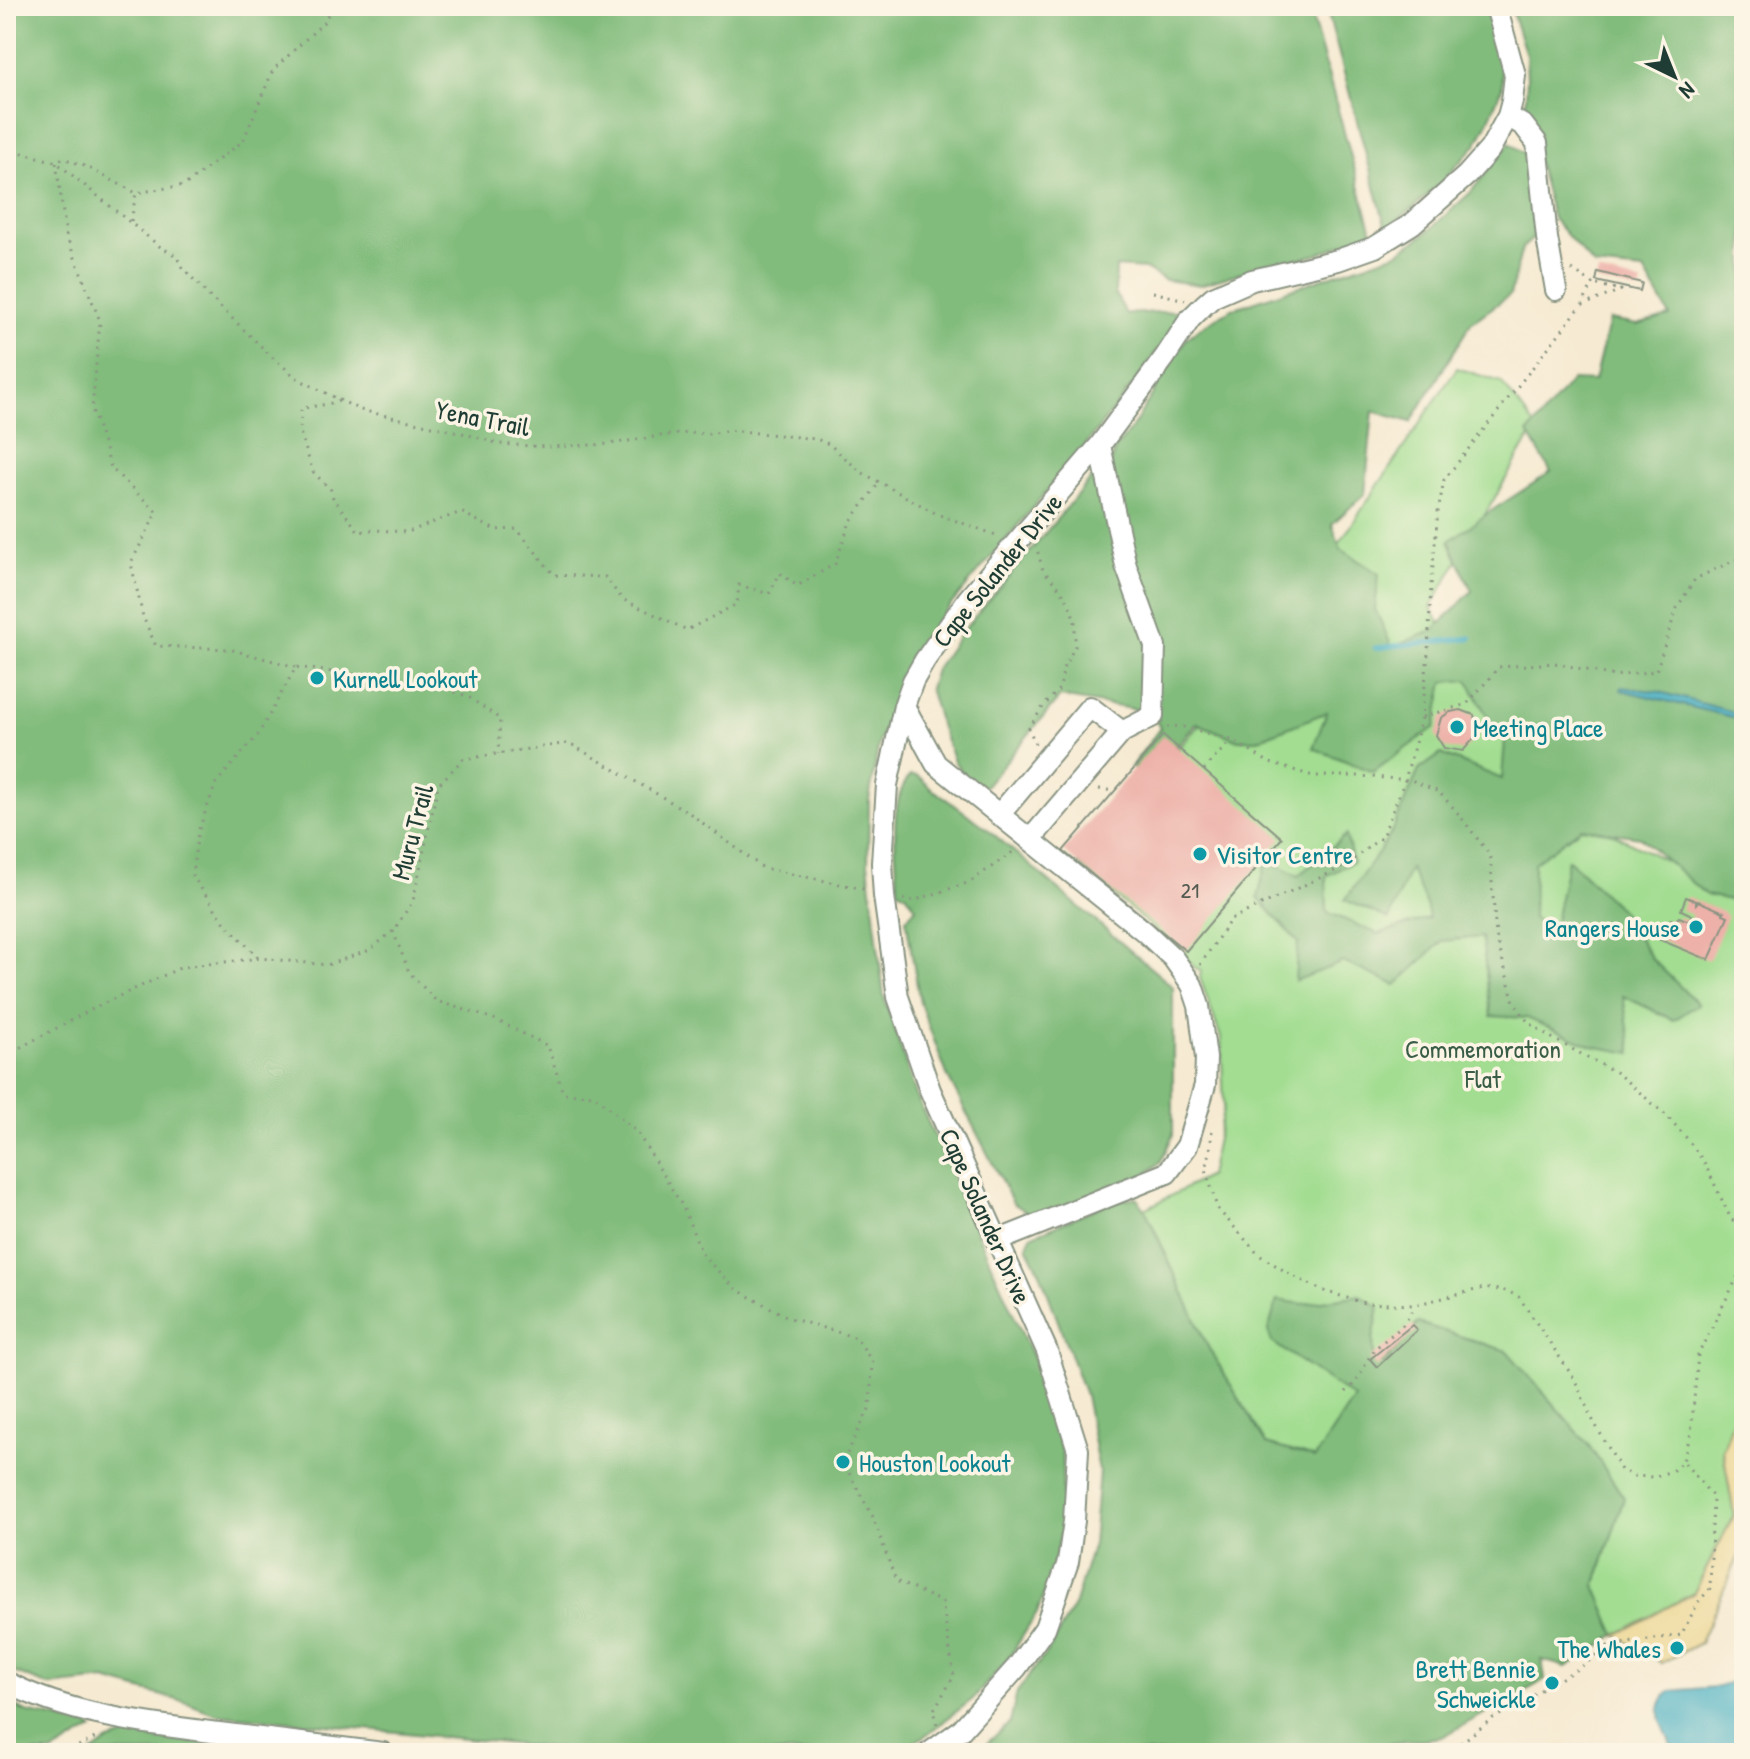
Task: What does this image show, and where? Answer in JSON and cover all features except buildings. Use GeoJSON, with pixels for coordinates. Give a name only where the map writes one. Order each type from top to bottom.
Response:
{"type":"FeatureCollection","features":[{"type":"Feature","properties":{"kind":"street","name":"Cape Solander Drive"},"geometry":{"type":"LineString","coordinates":[[936,1748],[961,1730],[1008,1678],[1045,1628],[1068,1562],[1078,1450],[1047,1351],[930,1090],[898,997],[882,863],[887,785],[904,706],[925,660],[968,599],[1100,445],[1190,319],[1204,305],[1213,297],[1252,280],[1338,260],[1375,247],[1412,224],[1467,175],[1490,149],[1508,116],[1515,75],[1496,6]]}},
{"type":"Feature","properties":{"kind":"street"},"geometry":{"type":"LineString","coordinates":[[1508,116],[1524,126],[1537,143],[1556,290]]}},
{"type":"Feature","properties":{"kind":"street"},"geometry":{"type":"LineString","coordinates":[[1030,840],[1122,732],[1153,716],[1155,646],[1126,566],[1100,445]]}},
{"type":"Feature","properties":{"kind":"street"},"geometry":{"type":"LineString","coordinates":[[904,706],[936,764],[1145,932],[1173,958],[1192,985],[1199,1006],[1206,1058],[1205,1085],[1187,1146],[1167,1173],[997,1241]]}},
{"type":"Feature","properties":{"kind":"street"},"geometry":{"type":"LineString","coordinates":[[999,815],[1090,707],[1122,732]]}},
{"type":"Feature","properties":{"kind":"street"},"geometry":{"type":"LineString","coordinates":[[6,1682],[30,1695],[104,1716],[383,1753]]}},
{"type":"Feature","properties":{"kind":"path"},"geometry":{"type":"LineString","coordinates":[[333,6],[323,23],[273,70],[243,141],[185,185],[136,193],[87,167],[63,158],[56,162],[66,235],[100,321],[92,409],[111,468],[157,512],[131,563],[143,617],[156,646],[229,649],[296,667],[418,680],[467,696],[500,719],[498,754]]}},
{"type":"Feature","properties":{"kind":"path","name":"Yena Trail"},"geometry":{"type":"LineString","coordinates":[[6,152],[16,151],[56,162],[159,246],[176,256],[208,295],[272,357],[308,385],[360,410],[499,444],[548,447],[610,444],[729,430],[816,439],[829,444],[861,472],[937,514],[996,535],[1007,531]]}},
{"type":"Feature","properties":{"kind":"path"},"geometry":{"type":"LineString","coordinates":[[131,222],[136,193]]}},
{"type":"Feature","properties":{"kind":"path"},"geometry":{"type":"LineString","coordinates":[[1565,263],[1593,284],[1621,290],[1581,306]]}},
{"type":"Feature","properties":{"kind":"path"},"geometry":{"type":"LineString","coordinates":[[1199,966],[1231,919],[1341,868],[1382,837],[1405,780],[1422,717],[1438,512],[1444,480],[1581,306],[1593,284]]}},
{"type":"Feature","properties":{"kind":"path"},"geometry":{"type":"LineString","coordinates":[[1153,292],[1204,305]]}},
{"type":"Feature","properties":{"kind":"path"},"geometry":{"type":"LineString","coordinates":[[339,400],[301,409],[300,432],[313,472],[331,490],[333,498],[359,532],[408,532],[461,512],[495,530],[517,529],[554,575],[605,577],[622,599],[687,630],[737,604],[739,585],[769,594],[780,573],[797,586],[835,564],[850,522],[879,483]]}},
{"type":"Feature","properties":{"kind":"path"},"geometry":{"type":"LineString","coordinates":[[1036,546],[1043,570],[1061,590],[1075,622],[1075,647],[1064,666],[1060,688],[1029,728],[1034,742],[1048,757]]}},
{"type":"Feature","properties":{"kind":"path"},"geometry":{"type":"LineString","coordinates":[[1422,717],[1467,704],[1499,667],[1555,663],[1614,676],[1656,671],[1677,608],[1695,579],[1739,558],[1744,559]]}},
{"type":"Feature","properties":{"kind":"path"},"geometry":{"type":"LineString","coordinates":[[260,958],[225,923],[192,875],[198,832],[216,783],[258,735],[296,667]]}},
{"type":"Feature","properties":{"kind":"path"},"geometry":{"type":"LineString","coordinates":[[1158,728],[1180,726],[1231,740],[1270,763],[1313,776],[1411,780],[1439,792],[1490,855],[1496,936],[1514,1002],[1528,1022],[1617,1073],[1667,1116],[1704,1162],[1731,1219],[1744,1230]]}},
{"type":"Feature","properties":{"kind":"path"},"geometry":{"type":"LineString","coordinates":[[1204,770],[1231,740]]}},
{"type":"Feature","properties":{"kind":"path","name":"Muru Trail"},"geometry":{"type":"LineString","coordinates":[[6,1055],[100,1005],[182,967],[260,958],[327,965],[370,950],[393,931],[413,901],[438,785],[463,759],[569,743],[688,812],[763,868],[913,901],[970,882],[1030,840]]}},
{"type":"Feature","properties":{"kind":"path"},"geometry":{"type":"LineString","coordinates":[[1080,782],[1085,787],[1115,791]]}},
{"type":"Feature","properties":{"kind":"path"},"geometry":{"type":"LineString","coordinates":[[393,931],[409,972],[436,1001],[494,1019],[548,1046],[563,1093],[594,1095],[637,1132],[683,1207],[703,1256],[737,1290],[790,1318],[857,1338],[872,1362],[870,1407],[843,1462],[873,1517],[896,1581],[942,1602],[954,1676],[933,1711],[936,1748]]}},
{"type":"Feature","properties":{"kind":"path"},"geometry":{"type":"LineString","coordinates":[[1212,1126],[1206,1169],[1217,1208],[1259,1255],[1324,1291],[1364,1303],[1414,1305],[1484,1288],[1507,1291],[1519,1297],[1575,1380],[1612,1457],[1621,1470],[1634,1476],[1653,1477],[1672,1471],[1683,1461],[1691,1433],[1698,1355],[1744,1264]]}},
{"type":"Feature","properties":{"kind":"path"},"geometry":{"type":"LineString","coordinates":[[1346,1392],[1359,1378],[1375,1349],[1409,1318],[1414,1305]]}},
{"type":"Feature","properties":{"kind":"path"},"geometry":{"type":"LineString","coordinates":[[1448,1753],[1493,1718],[1521,1705],[1608,1646],[1681,1635],[1699,1601],[1710,1589],[1713,1497],[1683,1461]]}},
{"type":"Feature","properties":{"kind":"path"},"geometry":{"type":"LineString","coordinates":[[64,1753],[97,1737],[104,1716]]}},
{"type":"Feature","properties":{"kind":"green space"},"geometry":{"type":"Polygon","coordinates":[[[6,6],[1309,6],[1372,232],[1316,255],[1201,285],[1165,280],[1145,269],[1116,267],[1115,293],[1126,314],[1177,311],[1177,323],[1083,448],[932,627],[902,679],[879,742],[869,800],[868,863],[884,997],[916,1095],[1036,1365],[1062,1452],[1063,1524],[1051,1576],[1037,1613],[1009,1658],[973,1699],[922,1738],[887,1753],[604,1753],[216,1714],[105,1680],[49,1686],[6,1669],[6,6]]]}},
{"type":"Feature","properties":{"kind":"green space"},"geometry":{"type":"Polygon","coordinates":[[[1326,6],[1485,6],[1501,54],[1502,88],[1476,145],[1438,186],[1386,228],[1326,6]]]}},
{"type":"Feature","properties":{"kind":"green space"},"geometry":{"type":"Polygon","coordinates":[[[1510,6],[1744,6],[1744,903],[1706,895],[1640,837],[1581,828],[1534,863],[1533,918],[1553,931],[1568,859],[1620,909],[1653,960],[1698,1004],[1674,1020],[1623,996],[1632,1053],[1592,1046],[1527,1018],[1491,1016],[1482,937],[1442,941],[1396,985],[1343,962],[1295,981],[1298,942],[1258,898],[1267,858],[1298,876],[1346,835],[1353,862],[1326,876],[1327,912],[1378,934],[1429,918],[1410,868],[1389,919],[1345,900],[1389,837],[1419,770],[1441,754],[1502,779],[1505,739],[1489,720],[1468,680],[1444,682],[1435,727],[1373,772],[1313,748],[1327,712],[1257,740],[1238,740],[1197,723],[1150,777],[1131,767],[1160,728],[1151,712],[1060,697],[980,792],[954,761],[929,688],[935,670],[961,633],[1095,474],[1112,461],[1115,449],[1132,428],[1186,339],[1232,309],[1397,253],[1426,233],[1470,193],[1509,143],[1527,155],[1539,233],[1522,248],[1510,295],[1471,323],[1411,422],[1373,411],[1365,494],[1332,524],[1341,549],[1379,574],[1375,609],[1392,647],[1433,631],[1472,591],[1449,541],[1551,472],[1528,433],[1572,380],[1594,381],[1609,320],[1637,325],[1670,316],[1644,271],[1594,266],[1553,219],[1525,116],[1526,55],[1510,6]]]}},
{"type":"Feature","properties":{"kind":"green space","name":"Commemoration Flat"},"geometry":{"type":"Polygon","coordinates":[[[1457,368],[1501,382],[1536,427],[1431,607],[1489,720],[1569,811],[1744,901],[1744,1386],[1723,1450],[1734,1515],[1694,1593],[1616,1635],[1595,1587],[1624,1498],[1587,1443],[1507,1351],[1418,1323],[1354,1398],[1315,1458],[1266,1444],[1208,1347],[1145,1209],[1209,1176],[1224,1106],[1221,1038],[1200,978],[1201,970],[1078,865],[1281,630],[1457,368]]]}},
{"type":"Feature","properties":{"kind":"green space"},"geometry":{"type":"Polygon","coordinates":[[[911,775],[918,776],[984,826],[1173,987],[1173,1135],[1160,1163],[1145,1175],[1063,1207],[1038,1213],[1027,1212],[1013,1203],[948,1077],[920,1003],[906,919],[916,908],[907,895],[898,890],[895,846],[899,799],[911,775]]]}},
{"type":"Feature","properties":{"kind":"green space"},"geometry":{"type":"Polygon","coordinates":[[[1136,1197],[1145,1209],[1208,1347],[1266,1444],[1315,1458],[1354,1398],[1272,1342],[1268,1331],[1277,1300],[1303,1304],[1360,1295],[1379,1307],[1373,1340],[1374,1358],[1384,1364],[1418,1323],[1507,1351],[1587,1443],[1624,1498],[1595,1586],[1616,1635],[1566,1667],[1542,1660],[1545,1680],[1442,1737],[1310,1753],[972,1753],[1010,1723],[1017,1692],[1050,1648],[1074,1606],[1093,1544],[1099,1471],[1085,1395],[1040,1272],[1027,1246],[1031,1236],[1111,1202],[1136,1197]]]}},
{"type":"Feature","properties":{"kind":"green space"},"geometry":{"type":"Polygon","coordinates":[[[6,1701],[26,1712],[88,1725],[93,1729],[52,1753],[6,1753],[6,1701]]]}},
{"type":"Feature","properties":{"kind":"green space"},"geometry":{"type":"Polygon","coordinates":[[[129,1735],[280,1753],[92,1753],[107,1742],[129,1735]]]}},
{"type":"Feature","properties":{"kind":"sand"},"geometry":{"type":"Polygon","coordinates":[[[1744,1386],[1744,1545],[1700,1643],[1662,1663],[1616,1635],[1694,1593],[1734,1515],[1723,1450],[1744,1386]]]}},
{"type":"Feature","properties":{"kind":"water"},"geometry":{"type":"Polygon","coordinates":[[[1622,687],[1660,692],[1744,715],[1744,720],[1621,690],[1622,687]]]}},
{"type":"Feature","properties":{"kind":"water"},"geometry":{"type":"Polygon","coordinates":[[[1744,1678],[1744,1753],[1673,1753],[1660,1714],[1663,1699],[1670,1691],[1715,1687],[1744,1678]]]}},
{"type":"Feature","properties":{"kind":"waterway"},"geometry":{"type":"LineString","coordinates":[[1375,648],[1471,638]]}},
{"type":"Feature","properties":{"kind":"place","name":"Kurnell Lookout"},"geometry":{"type":"Point","coordinates":[317,678]}},
{"type":"Feature","properties":{"kind":"place","name":"Meeting Place"},"geometry":{"type":"Point","coordinates":[1457,727]}},
{"type":"Feature","properties":{"kind":"place","name":"Visitor Centre"},"geometry":{"type":"Point","coordinates":[1200,854]}},
{"type":"Feature","properties":{"kind":"place","name":"Rangers House"},"geometry":{"type":"Point","coordinates":[1696,927]}},
{"type":"Feature","properties":{"kind":"place","name":"Houston Lookout"},"geometry":{"type":"Point","coordinates":[843,1462]}},
{"type":"Feature","properties":{"kind":"place","name":"The Whales"},"geometry":{"type":"Point","coordinates":[1677,1648]}},
{"type":"Feature","properties":{"kind":"place","name":"Brett Bennie Schweickle"},"geometry":{"type":"Point","coordinates":[1552,1683]}}]}
